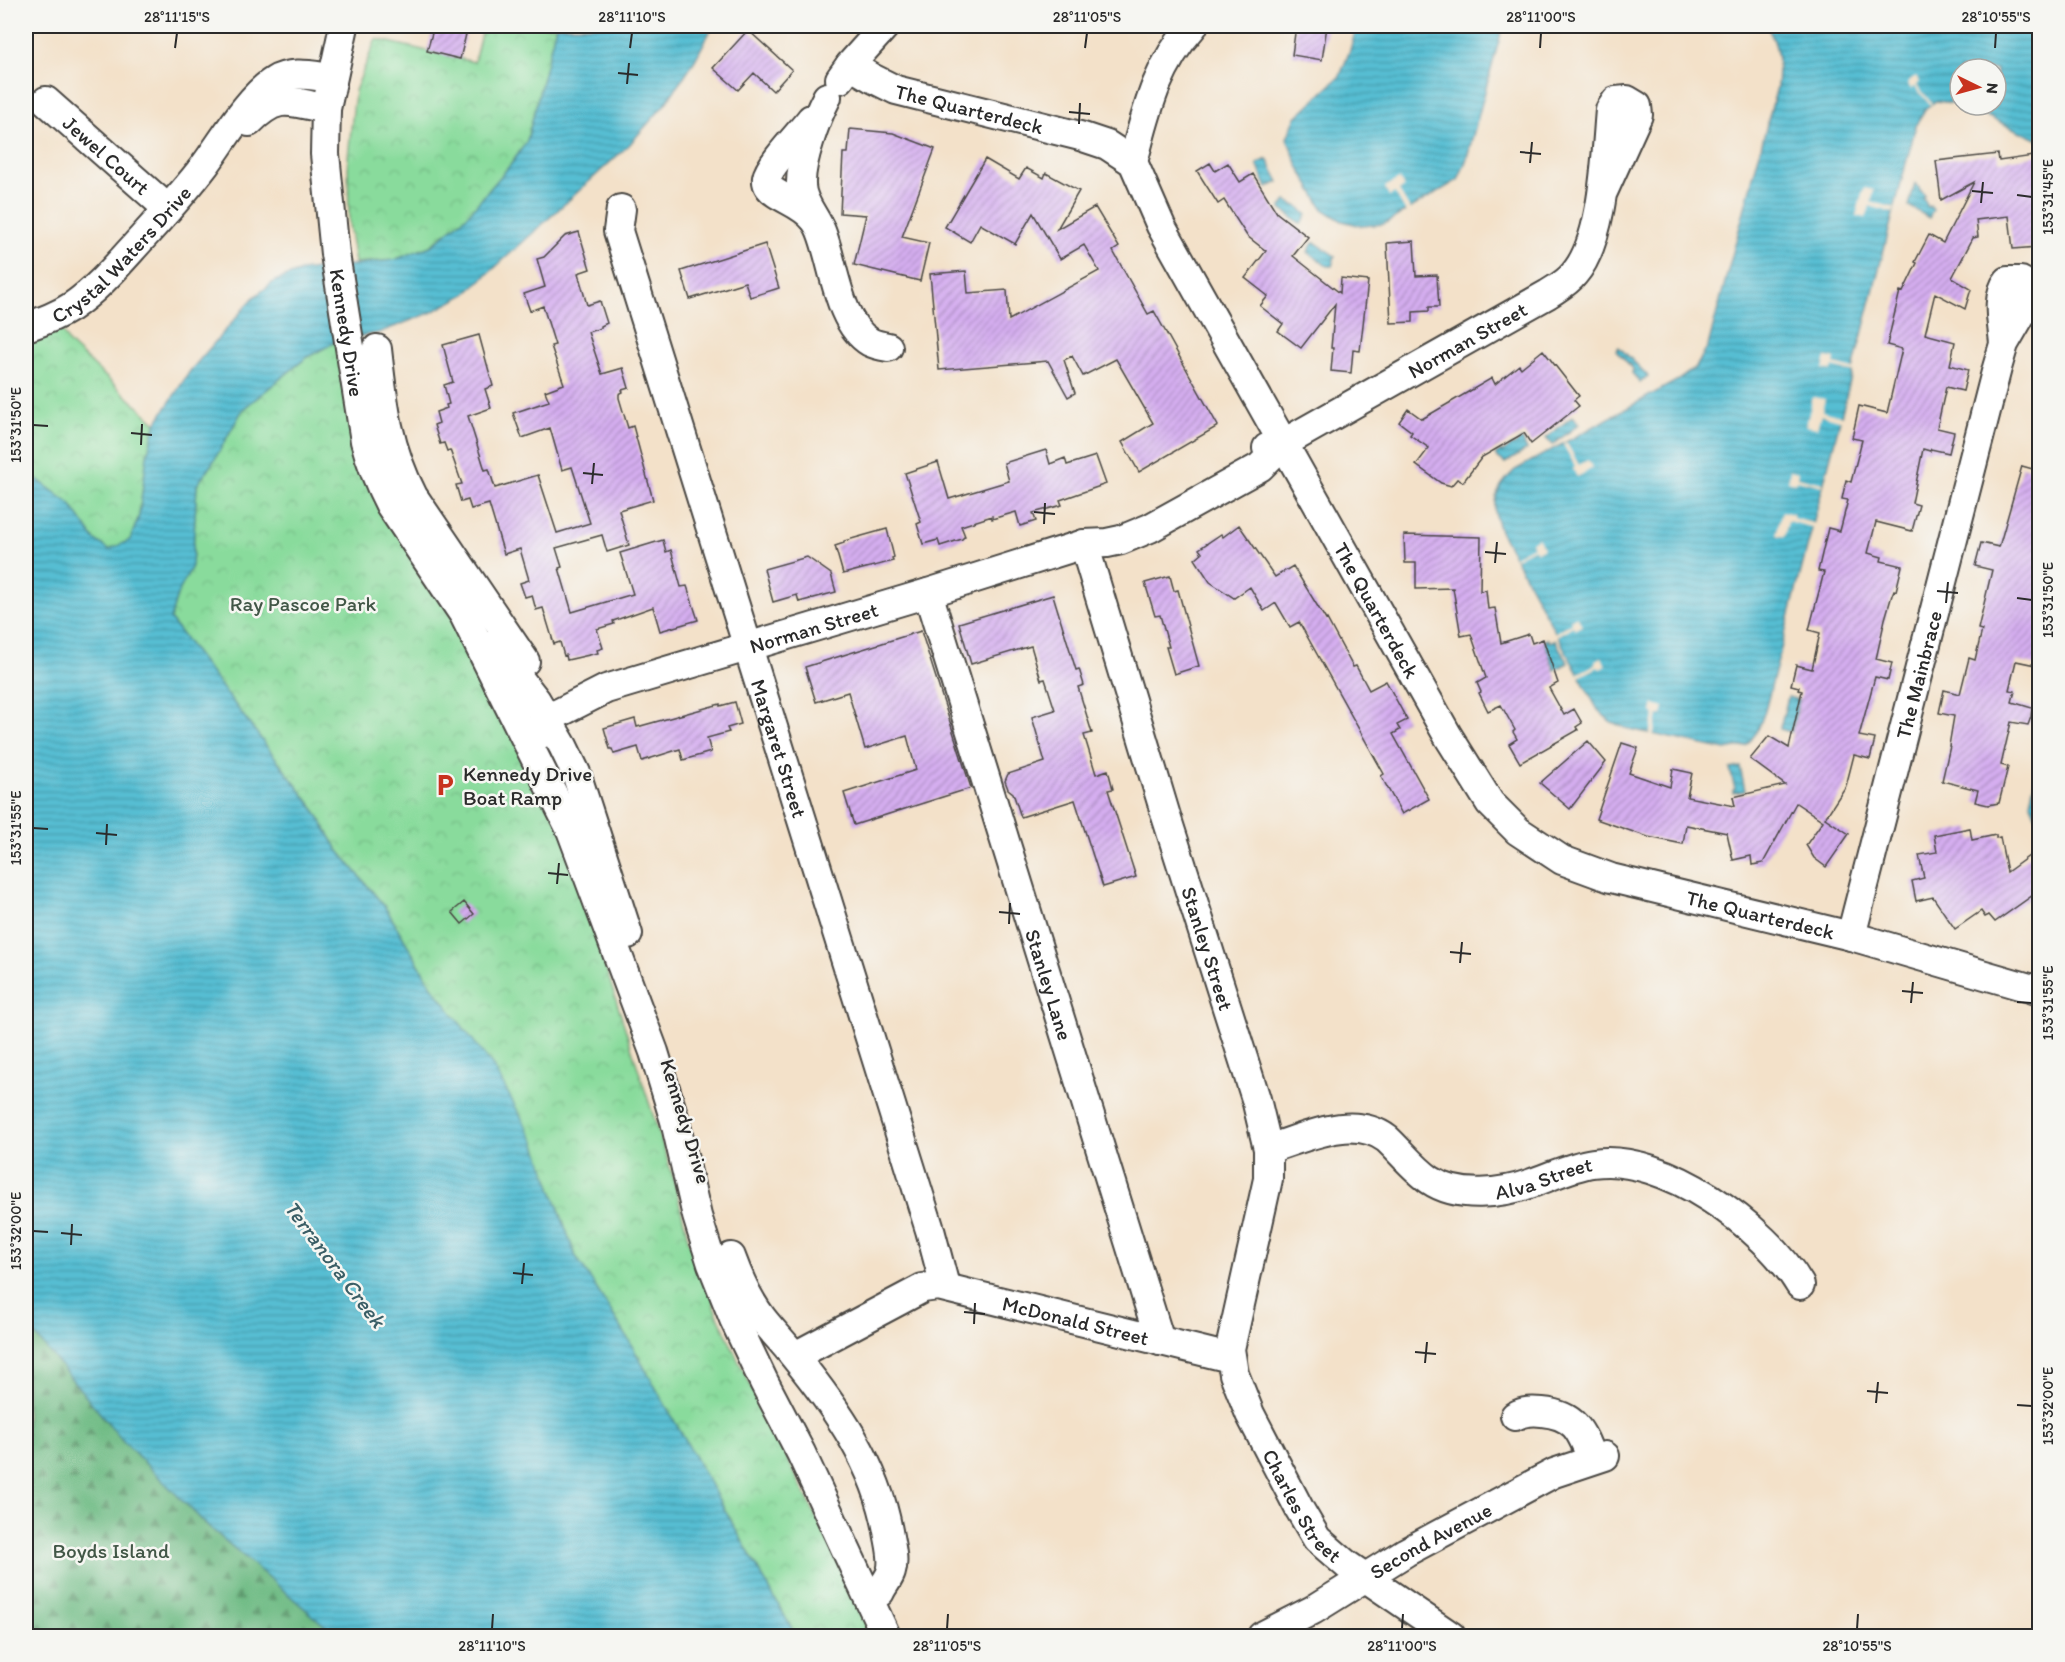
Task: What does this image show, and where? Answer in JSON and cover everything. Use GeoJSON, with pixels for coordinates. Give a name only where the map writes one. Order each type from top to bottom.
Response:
{"type":"FeatureCollection","features":[{"type":"Feature","properties":{"kind":"street","name":"Kennedy Drive"},"geometry":{"type":"LineString","coordinates":[[344,26],[326,109],[325,154],[335,254],[364,350],[365,441],[380,486],[409,535],[464,615],[502,656],[536,700],[553,716],[576,773],[730,1257],[772,1364],[899,1636]]}},
{"type":"Feature","properties":{"kind":"street"},"geometry":{"type":"LineString","coordinates":[[885,26],[850,65],[773,166],[767,180],[768,185],[774,191],[805,209],[817,223],[851,322],[870,342],[888,347]]}},
{"type":"Feature","properties":{"kind":"street"},"geometry":{"type":"LineString","coordinates":[[1133,162],[1156,81],[1174,48],[1193,26]]}},
{"type":"Feature","properties":{"kind":"street","name":"The Quarterdeck"},"geometry":{"type":"LineString","coordinates":[[850,65],[905,93],[1080,135],[1107,146],[1133,162],[1161,226],[1466,767],[1490,803],[1518,831],[1562,860],[1611,878],[1851,936],[2040,991]]}},
{"type":"Feature","properties":{"kind":"street","name":"Crystal Waters Drive"},"geometry":{"type":"LineString","coordinates":[[26,327],[70,308],[100,284],[168,209],[265,88],[275,81],[295,75],[332,78]]}},
{"type":"Feature","properties":{"kind":"street","name":"Jewel Court"},"geometry":{"type":"LineString","coordinates":[[46,101],[168,209]]}},
{"type":"Feature","properties":{"kind":"street","name":"Crystal Waters Drive"},"geometry":{"type":"LineString","coordinates":[[205,165],[274,102],[290,102],[326,109]]}},
{"type":"Feature","properties":{"kind":"street","name":"Norman Street"},"geometry":{"type":"LineString","coordinates":[[553,716],[606,689],[1084,544],[1252,453],[1284,443],[1548,294],[1568,280],[1585,258],[1602,194]]}},
{"type":"Feature","properties":{"kind":"street","name":"Margaret Street"},"geometry":{"type":"LineString","coordinates":[[621,209],[618,231],[930,1230],[945,1286]]}},
{"type":"Feature","properties":{"kind":"street","name":"The Mainbrace"},"geometry":{"type":"LineString","coordinates":[[1851,936],[2004,344]]}},
{"type":"Feature","properties":{"kind":"street"},"geometry":{"type":"LineString","coordinates":[[364,350],[384,409],[390,440],[403,478],[553,716],[542,724],[540,731],[561,773],[571,800],[580,830],[584,863]]}},
{"type":"Feature","properties":{"kind":"street","name":"Stanley Street"},"geometry":{"type":"LineString","coordinates":[[1084,544],[1166,816],[1256,1099],[1268,1149],[1266,1191],[1232,1333],[1230,1358]]}},
{"type":"Feature","properties":{"kind":"street","name":"Stanley Lane"},"geometry":{"type":"LineString","coordinates":[[928,593],[1160,1341]]}},
{"type":"Feature","properties":{"kind":"street","name":"Kennedy Drive"},"geometry":{"type":"LineString","coordinates":[[464,615],[476,643],[490,665],[548,781],[584,863],[654,1052],[675,1121],[696,1216],[734,1319],[801,1453],[886,1636]]}},
{"type":"Feature","properties":{"kind":"street","name":"Alva Street"},"geometry":{"type":"LineString","coordinates":[[1268,1149],[1342,1127],[1364,1127],[1387,1139],[1433,1182],[1451,1189],[1472,1192],[1494,1192],[1516,1188],[1591,1163],[1631,1164],[1669,1176],[1706,1196],[1760,1236],[1779,1254],[1800,1285]]}},
{"type":"Feature","properties":{"kind":"street"},"geometry":{"type":"LineString","coordinates":[[730,1257],[755,1308],[795,1356],[845,1424],[873,1478],[885,1517],[892,1565],[890,1575],[880,1592]]}},
{"type":"Feature","properties":{"kind":"street","name":"McDonald Street"},"geometry":{"type":"LineString","coordinates":[[795,1356],[923,1288],[945,1286],[1230,1358]]}},
{"type":"Feature","properties":{"kind":"street","name":"Charles Street"},"geometry":{"type":"LineString","coordinates":[[1230,1358],[1250,1414],[1310,1528],[1327,1549],[1365,1578],[1451,1636]]}},
{"type":"Feature","properties":{"kind":"street","name":"Second Avenue"},"geometry":{"type":"LineString","coordinates":[[1262,1636],[1313,1610],[1406,1552],[1543,1478],[1573,1465],[1598,1458],[1578,1428],[1565,1416],[1534,1411],[1515,1416]]}},
{"type":"Feature","properties":{"kind":"green space"},"geometry":{"type":"Polygon","coordinates":[[[483,26],[556,26],[527,141],[512,163],[467,216],[430,246],[394,260],[355,263],[349,224],[348,157],[355,91],[376,39],[474,62],[483,26]]]}},
{"type":"Feature","properties":{"kind":"green space"},"geometry":{"type":"Polygon","coordinates":[[[61,329],[69,343],[156,423],[147,456],[139,516],[130,540],[109,550],[94,539],[70,504],[26,471],[26,339],[61,329]]]}},
{"type":"Feature","properties":{"kind":"green space","name":"Ray Pascoe Park"},"geometry":{"type":"Polygon","coordinates":[[[337,341],[487,671],[559,820],[596,927],[599,947],[673,1177],[689,1242],[701,1258],[712,1287],[714,1307],[738,1360],[849,1582],[873,1636],[796,1636],[624,1332],[575,1255],[535,1142],[431,985],[385,907],[338,850],[312,806],[170,619],[177,595],[192,566],[197,485],[243,409],[306,358],[337,341]]]}},
{"type":"Feature","properties":{"kind":"green space","name":"Boyds Island"},"geometry":{"type":"Polygon","coordinates":[[[26,1324],[124,1442],[207,1525],[337,1636],[26,1636],[26,1324]]]}},
{"type":"Feature","properties":{"kind":"water","name":"Terranora Creek"},"geometry":{"type":"Polygon","coordinates":[[[556,26],[713,26],[695,60],[666,103],[629,145],[466,294],[430,313],[378,333],[337,341],[306,358],[243,409],[197,485],[192,566],[177,595],[170,619],[312,806],[338,850],[385,907],[431,985],[494,1068],[535,1142],[575,1255],[624,1332],[796,1636],[337,1636],[207,1525],[124,1442],[26,1324],[26,471],[70,504],[94,539],[109,550],[130,540],[139,516],[147,456],[156,423],[190,371],[253,298],[275,281],[301,271],[394,260],[431,246],[467,216],[512,163],[527,141],[556,26]]]}},
{"type":"Feature","properties":{"kind":"water"},"geometry":{"type":"Polygon","coordinates":[[[1357,26],[1503,26],[1466,161],[1458,180],[1384,224],[1362,226],[1342,221],[1323,209],[1298,166],[1287,138],[1296,117],[1340,76],[1357,26]]]}},
{"type":"Feature","properties":{"kind":"water"},"geometry":{"type":"Polygon","coordinates":[[[1766,26],[2039,26],[2039,140],[1988,117],[2008,117],[2008,57],[1948,57],[1948,102],[1936,101],[1926,108],[1916,125],[1765,711],[1757,732],[1746,746],[1726,750],[1625,728],[1610,721],[1598,710],[1500,531],[1495,505],[1502,484],[1515,470],[1678,380],[1696,367],[1708,346],[1777,87],[1778,55],[1771,33],[1766,26]]]}},
{"type":"Feature","properties":{"kind":"water"},"geometry":{"type":"Polygon","coordinates":[[[1267,159],[1279,182],[1267,188],[1257,164],[1267,159]]]}},
{"type":"Feature","properties":{"kind":"water"},"geometry":{"type":"Polygon","coordinates":[[[1915,183],[1925,196],[1923,198],[1928,207],[1930,206],[1933,210],[1929,218],[1909,206],[1915,183]]]}},
{"type":"Feature","properties":{"kind":"water"},"geometry":{"type":"Polygon","coordinates":[[[1286,201],[1300,208],[1307,215],[1301,224],[1281,209],[1286,201]]]}},
{"type":"Feature","properties":{"kind":"water"},"geometry":{"type":"Polygon","coordinates":[[[1313,243],[1335,256],[1332,266],[1327,266],[1308,252],[1313,243]]]}},
{"type":"Feature","properties":{"kind":"water"},"geometry":{"type":"Polygon","coordinates":[[[1619,347],[1648,376],[1640,382],[1632,373],[1633,369],[1616,350],[1619,347]]]}},
{"type":"Feature","properties":{"kind":"water"},"geometry":{"type":"Polygon","coordinates":[[[1573,416],[1579,424],[1552,445],[1546,438],[1573,416]]]}},
{"type":"Feature","properties":{"kind":"water"},"geometry":{"type":"Polygon","coordinates":[[[1522,439],[1527,450],[1505,463],[1495,455],[1503,452],[1522,439]]]}},
{"type":"Feature","properties":{"kind":"water"},"geometry":{"type":"Polygon","coordinates":[[[1548,639],[1549,642],[1555,640],[1568,663],[1555,670],[1544,640],[1548,639]]]}},
{"type":"Feature","properties":{"kind":"water"},"geometry":{"type":"Polygon","coordinates":[[[1788,697],[1799,700],[1791,732],[1780,729],[1788,697]]]}},
{"type":"Feature","properties":{"kind":"water"},"geometry":{"type":"Polygon","coordinates":[[[2039,763],[2039,823],[2030,802],[2039,763]]]}},
{"type":"Feature","properties":{"kind":"water"},"geometry":{"type":"Polygon","coordinates":[[[1740,767],[1745,791],[1733,793],[1735,789],[1730,769],[1740,767]]]}},
{"type":"Feature","properties":{"kind":"pier"},"geometry":{"type":"Polygon","coordinates":[[[1916,76],[1920,82],[1917,85],[1932,104],[1930,105],[1915,86],[1911,89],[1907,83],[1916,76]]]}},
{"type":"Feature","properties":{"kind":"pier"},"geometry":{"type":"Polygon","coordinates":[[[1399,179],[1404,187],[1399,191],[1411,211],[1407,214],[1395,193],[1389,196],[1385,187],[1399,179]]]}},
{"type":"Feature","properties":{"kind":"pier"},"geometry":{"type":"Polygon","coordinates":[[[1864,188],[1874,190],[1871,202],[1895,208],[1893,213],[1870,206],[1866,218],[1856,216],[1864,188]]]}},
{"type":"Feature","properties":{"kind":"pier"},"geometry":{"type":"Polygon","coordinates":[[[1826,357],[1835,359],[1834,364],[1856,370],[1855,373],[1833,367],[1832,371],[1823,369],[1826,357]]]}},
{"type":"Feature","properties":{"kind":"pier"},"geometry":{"type":"Polygon","coordinates":[[[1813,397],[1825,399],[1822,411],[1844,417],[1843,421],[1821,415],[1817,428],[1806,426],[1813,397]]]}},
{"type":"Feature","properties":{"kind":"pier"},"geometry":{"type":"Polygon","coordinates":[[[1566,442],[1579,465],[1588,460],[1593,468],[1577,477],[1573,469],[1575,466],[1563,444],[1566,442]]]}},
{"type":"Feature","properties":{"kind":"pier"},"geometry":{"type":"Polygon","coordinates":[[[1790,470],[1798,472],[1797,477],[1823,483],[1823,486],[1797,480],[1795,483],[1788,481],[1790,470]]]}},
{"type":"Feature","properties":{"kind":"pier"},"geometry":{"type":"Polygon","coordinates":[[[1782,511],[1793,514],[1793,518],[1816,524],[1815,528],[1788,521],[1784,537],[1776,535],[1782,511]]]}},
{"type":"Feature","properties":{"kind":"pier"},"geometry":{"type":"Polygon","coordinates":[[[1538,538],[1544,548],[1537,552],[1534,548],[1512,560],[1511,558],[1533,546],[1531,542],[1538,538]]]}},
{"type":"Feature","properties":{"kind":"pier"},"geometry":{"type":"Polygon","coordinates":[[[1577,616],[1582,626],[1575,630],[1573,626],[1555,637],[1554,633],[1572,623],[1570,620],[1577,616]]]}},
{"type":"Feature","properties":{"kind":"pier"},"geometry":{"type":"Polygon","coordinates":[[[1602,657],[1606,666],[1600,669],[1598,667],[1577,678],[1575,675],[1596,664],[1595,660],[1602,657]]]}},
{"type":"Feature","properties":{"kind":"pier"},"geometry":{"type":"Polygon","coordinates":[[[1654,704],[1664,707],[1662,715],[1658,715],[1653,737],[1649,736],[1655,714],[1652,712],[1654,704]]]}},
{"type":"Feature","properties":{"kind":"building"},"geometry":{"type":"Polygon","coordinates":[[[434,26],[468,26],[460,59],[427,51],[434,26]]]}},
{"type":"Feature","properties":{"kind":"building"},"geometry":{"type":"Polygon","coordinates":[[[1296,26],[1327,26],[1322,60],[1292,55],[1296,26]]]}},
{"type":"Feature","properties":{"kind":"building"},"geometry":{"type":"Polygon","coordinates":[[[748,30],[792,70],[773,91],[754,73],[738,90],[713,68],[748,30]]]}},
{"type":"Feature","properties":{"kind":"building"},"geometry":{"type":"Polygon","coordinates":[[[850,129],[893,133],[935,149],[902,237],[929,243],[920,281],[854,265],[866,215],[840,213],[843,153],[848,153],[850,129]]]}},
{"type":"Feature","properties":{"kind":"building"},"geometry":{"type":"Polygon","coordinates":[[[1998,154],[1999,161],[2040,155],[2040,238],[2037,239],[2038,247],[2013,249],[2009,216],[1976,220],[1978,237],[1973,238],[1952,278],[1971,289],[1965,309],[1935,293],[1925,334],[1955,342],[1950,365],[1968,370],[1963,391],[1946,387],[1937,428],[1954,432],[1949,453],[1923,449],[1912,503],[1919,505],[1912,531],[1876,522],[1868,553],[1882,557],[1881,561],[1902,566],[1896,591],[1894,590],[1892,595],[1885,619],[1876,659],[1892,663],[1888,680],[1875,677],[1859,736],[1875,739],[1870,759],[1854,755],[1846,786],[1825,818],[1849,834],[1826,867],[1814,858],[1806,845],[1823,821],[1796,803],[1763,863],[1752,865],[1751,856],[1733,860],[1727,833],[1686,825],[1683,844],[1648,837],[1596,819],[1622,743],[1638,748],[1629,773],[1670,787],[1673,769],[1692,773],[1687,797],[1735,806],[1733,797],[1785,785],[1750,759],[1769,736],[1789,748],[1802,691],[1798,690],[1799,687],[1791,685],[1796,665],[1812,669],[1820,633],[1809,630],[1824,572],[1818,571],[1828,528],[1840,531],[1848,500],[1842,499],[1846,480],[1851,482],[1862,440],[1852,438],[1859,406],[1887,413],[1902,349],[1887,345],[1900,291],[1903,292],[1929,235],[1943,243],[1974,182],[1941,200],[1936,161],[1998,154]]]}},
{"type":"Feature","properties":{"kind":"building"},"geometry":{"type":"Polygon","coordinates":[[[985,159],[1019,179],[1026,168],[1044,178],[1046,173],[1079,191],[1057,229],[1095,207],[1119,247],[1113,251],[1148,314],[1154,311],[1218,426],[1139,472],[1122,442],[1153,423],[1116,359],[1083,376],[1072,356],[1064,360],[1075,393],[1068,397],[1048,361],[939,370],[930,274],[966,271],[968,293],[1007,290],[1009,320],[1099,271],[1084,245],[1060,259],[1033,213],[1015,244],[980,224],[970,242],[945,227],[985,159]]]}},
{"type":"Feature","properties":{"kind":"building"},"geometry":{"type":"Polygon","coordinates":[[[1210,163],[1215,171],[1228,163],[1240,182],[1253,174],[1277,213],[1308,237],[1293,256],[1340,293],[1341,278],[1368,281],[1360,351],[1353,350],[1351,373],[1331,371],[1335,304],[1301,348],[1278,331],[1283,324],[1260,306],[1268,296],[1245,278],[1266,251],[1247,236],[1224,200],[1218,204],[1197,171],[1210,163]]]}},
{"type":"Feature","properties":{"kind":"building"},"geometry":{"type":"Polygon","coordinates":[[[579,232],[590,269],[578,273],[587,305],[600,301],[607,323],[601,328],[588,332],[602,374],[623,368],[629,388],[622,390],[619,398],[628,428],[633,426],[653,500],[619,510],[629,545],[607,552],[602,535],[556,548],[562,567],[559,568],[572,612],[633,594],[620,553],[663,540],[666,552],[671,550],[681,587],[687,586],[698,620],[660,631],[653,607],[597,629],[603,648],[597,650],[598,653],[567,660],[560,642],[554,644],[543,608],[536,610],[532,595],[525,597],[520,583],[529,580],[520,549],[504,554],[489,504],[471,509],[468,500],[461,502],[456,485],[462,484],[450,450],[447,451],[444,443],[440,444],[434,425],[439,423],[436,412],[447,408],[446,405],[449,404],[444,385],[453,382],[443,345],[479,335],[493,386],[485,389],[491,408],[468,416],[485,470],[489,469],[495,488],[538,475],[557,533],[590,523],[572,467],[562,470],[550,428],[522,438],[513,413],[549,401],[545,391],[564,384],[551,346],[555,345],[543,306],[530,311],[524,294],[545,287],[537,259],[544,257],[565,236],[579,232]]]}},
{"type":"Feature","properties":{"kind":"building"},"geometry":{"type":"Polygon","coordinates":[[[1414,241],[1416,276],[1437,275],[1439,307],[1429,307],[1429,311],[1413,312],[1413,322],[1391,323],[1387,243],[1414,241]]]}},
{"type":"Feature","properties":{"kind":"building"},"geometry":{"type":"Polygon","coordinates":[[[765,244],[779,288],[750,297],[745,282],[690,299],[681,271],[765,244]]]}},
{"type":"Feature","properties":{"kind":"building"},"geometry":{"type":"Polygon","coordinates":[[[1543,350],[1579,396],[1574,400],[1579,406],[1531,444],[1524,433],[1482,457],[1463,482],[1457,479],[1451,486],[1441,483],[1416,465],[1429,448],[1410,435],[1412,432],[1399,422],[1408,409],[1422,419],[1492,378],[1495,384],[1519,365],[1521,368],[1543,350]]]}},
{"type":"Feature","properties":{"kind":"building"},"geometry":{"type":"Polygon","coordinates":[[[1046,450],[1050,464],[1065,458],[1067,465],[1096,456],[1106,484],[1060,500],[1062,505],[1033,513],[1036,521],[1020,526],[1016,512],[992,519],[992,516],[961,526],[965,536],[962,539],[940,546],[938,540],[923,544],[917,524],[921,522],[905,473],[938,462],[949,499],[1009,481],[1004,463],[1046,450]]]}},
{"type":"Feature","properties":{"kind":"building"},"geometry":{"type":"Polygon","coordinates":[[[2022,466],[2040,471],[2040,666],[2016,661],[2009,690],[2015,691],[2012,702],[2032,708],[2031,717],[2028,725],[2011,722],[2001,765],[2008,767],[1999,803],[1988,805],[1975,802],[1978,790],[1942,781],[1954,716],[1939,713],[1944,690],[1960,694],[1969,658],[1975,660],[1982,630],[1978,629],[1992,570],[1975,566],[1981,543],[1999,547],[2022,466]]]}},
{"type":"Feature","properties":{"kind":"building"},"geometry":{"type":"Polygon","coordinates":[[[1239,525],[1275,577],[1293,566],[1369,690],[1386,681],[1407,720],[1397,725],[1400,730],[1393,734],[1429,799],[1402,814],[1381,776],[1384,774],[1299,622],[1290,627],[1276,603],[1264,611],[1250,587],[1234,598],[1210,582],[1195,559],[1202,553],[1199,549],[1221,534],[1223,537],[1239,525]]]}},
{"type":"Feature","properties":{"kind":"building"},"geometry":{"type":"Polygon","coordinates":[[[887,529],[893,561],[843,574],[835,546],[844,541],[887,529]]]}},
{"type":"Feature","properties":{"kind":"building"},"geometry":{"type":"Polygon","coordinates":[[[1404,535],[1481,537],[1480,591],[1486,590],[1488,609],[1495,608],[1501,643],[1529,634],[1532,643],[1543,639],[1558,683],[1549,688],[1564,715],[1574,709],[1582,723],[1576,727],[1578,730],[1520,763],[1509,744],[1517,739],[1513,732],[1515,730],[1501,705],[1488,711],[1479,693],[1481,692],[1477,683],[1486,678],[1471,634],[1461,636],[1453,588],[1416,589],[1416,563],[1405,563],[1404,535]]]}},
{"type":"Feature","properties":{"kind":"building"},"geometry":{"type":"Polygon","coordinates":[[[807,557],[831,574],[836,592],[799,602],[797,595],[773,602],[764,569],[807,557]]]}},
{"type":"Feature","properties":{"kind":"building"},"geometry":{"type":"Polygon","coordinates":[[[1170,576],[1174,591],[1178,590],[1199,666],[1174,674],[1160,615],[1155,616],[1145,583],[1170,576]]]}},
{"type":"Feature","properties":{"kind":"building"},"geometry":{"type":"Polygon","coordinates":[[[1053,595],[1076,670],[1079,669],[1084,685],[1078,687],[1092,733],[1084,735],[1096,774],[1108,770],[1113,789],[1108,790],[1136,877],[1103,887],[1075,800],[1021,817],[1013,793],[1008,789],[1005,781],[1008,774],[1045,762],[1032,717],[1055,710],[1045,679],[1041,680],[1031,646],[971,664],[959,623],[1053,595]]]}},
{"type":"Feature","properties":{"kind":"building"},"geometry":{"type":"Polygon","coordinates":[[[921,631],[971,788],[854,825],[844,793],[916,770],[907,736],[865,749],[848,692],[816,702],[805,667],[921,631]]]}},
{"type":"Feature","properties":{"kind":"building"},"geometry":{"type":"Polygon","coordinates":[[[735,702],[741,724],[727,728],[729,732],[707,738],[711,752],[683,760],[680,749],[642,761],[638,747],[614,754],[610,749],[604,728],[635,719],[637,727],[735,702]]]}},
{"type":"Feature","properties":{"kind":"building"},"geometry":{"type":"Polygon","coordinates":[[[1588,741],[1606,762],[1570,809],[1540,783],[1588,741]]]}},
{"type":"Feature","properties":{"kind":"building"},"geometry":{"type":"Polygon","coordinates":[[[1970,828],[1972,840],[1996,835],[1996,838],[2000,837],[2007,872],[2040,848],[2040,890],[1995,922],[1989,915],[1985,917],[1981,911],[1955,929],[1933,897],[1916,901],[1912,881],[1924,878],[1919,855],[1937,852],[1934,835],[1970,828]]]}},
{"type":"Feature","properties":{"kind":"building"},"geometry":{"type":"Polygon","coordinates":[[[464,902],[474,914],[462,924],[452,912],[464,902]]]}},
{"type":"Feature","properties":{"kind":"place","name":"Kennedy Drive Boat Ramp"},"geometry":{"type":"Point","coordinates":[445,785]}}]}
